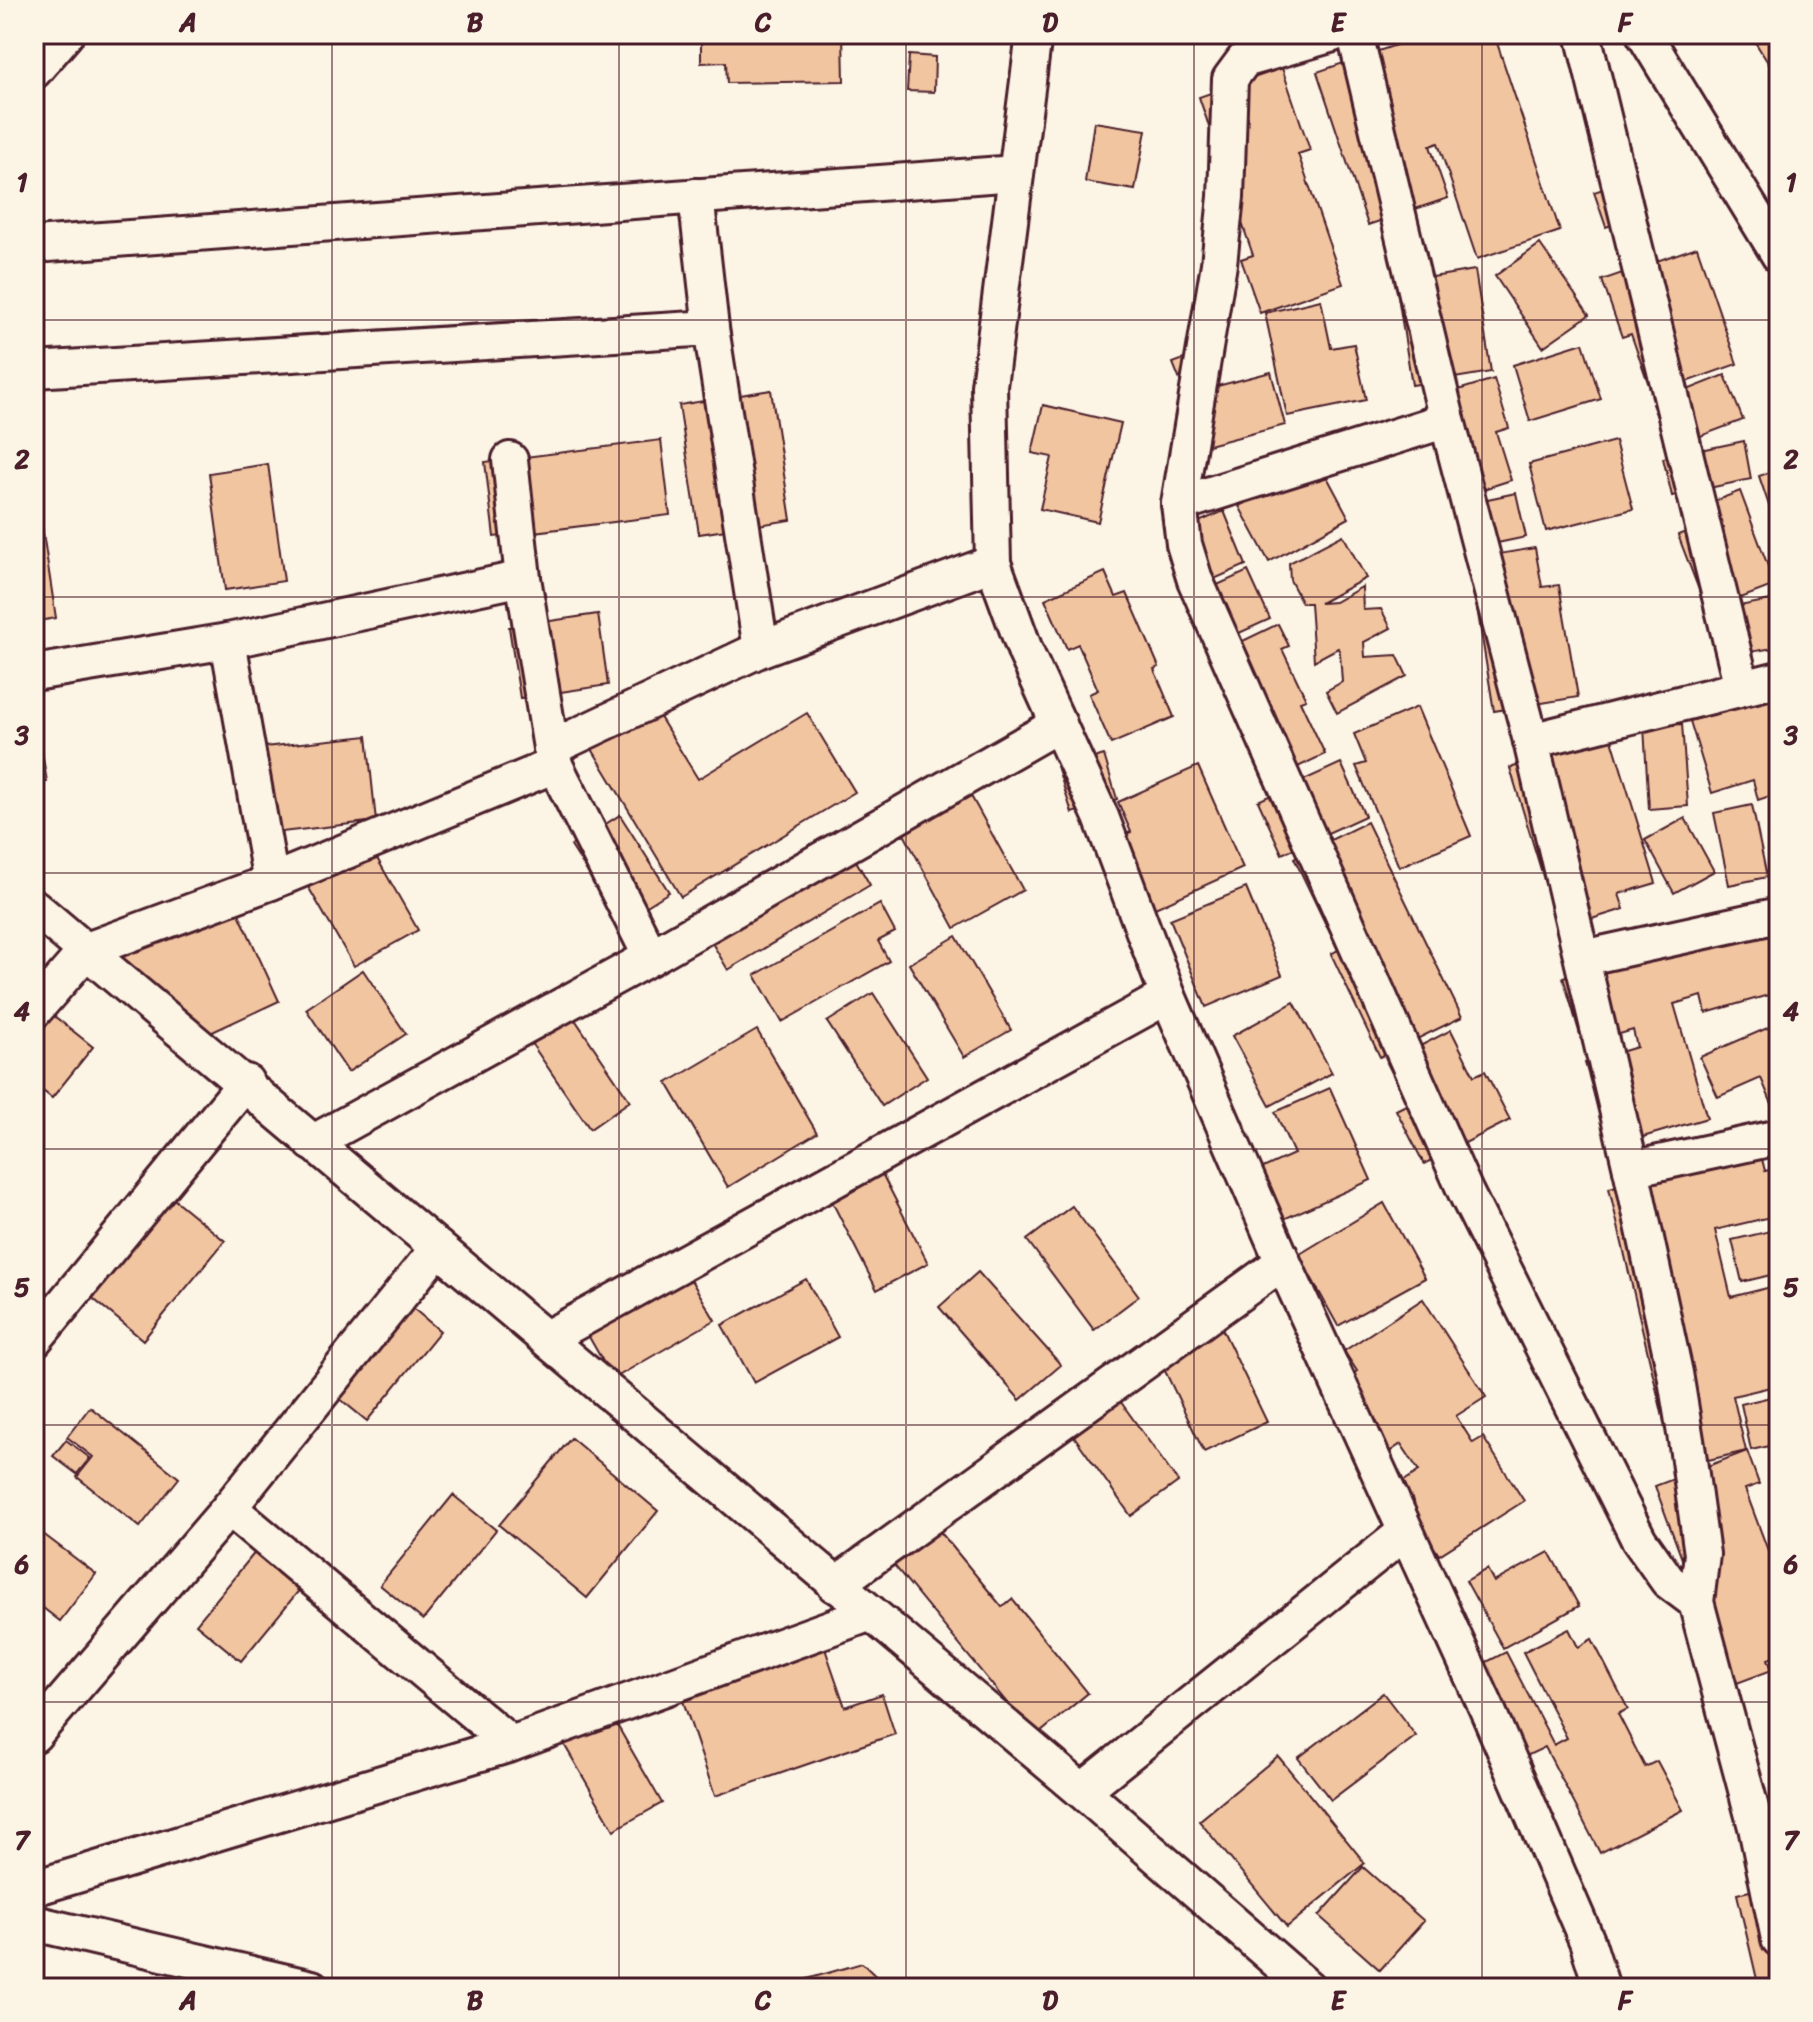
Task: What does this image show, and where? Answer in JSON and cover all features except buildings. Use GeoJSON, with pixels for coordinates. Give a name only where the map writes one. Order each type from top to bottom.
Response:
{"type":"FeatureCollection","features":[{"type":"Feature","properties":{"kind":"street"},"geometry":{"type":"LineString","coordinates":[[34,71],[66,34]]}},
{"type":"Feature","properties":{"kind":"street"},"geometry":{"type":"LineString","coordinates":[[1034,34],[989,386],[993,563],[1026,653],[1101,817],[1168,996],[1283,1262],[1562,1881],[1602,1988]]}},
{"type":"Feature","properties":{"kind":"street"},"geometry":{"type":"LineString","coordinates":[[1333,34],[1244,60],[1230,79],[1226,197],[1219,264],[1179,504],[1184,544],[1195,580],[1466,1193],[1639,1540],[1668,1581],[1696,1602]]}},
{"type":"Feature","properties":{"kind":"street"},"geometry":{"type":"LineString","coordinates":[[1355,34],[1447,420],[1531,741],[1631,1169],[1675,1373],[1687,1446],[1702,1554],[1696,1602],[1756,1827],[1779,1939]]}},
{"type":"Feature","properties":{"kind":"street"},"geometry":{"type":"LineString","coordinates":[[1583,34],[1742,687]]}},
{"type":"Feature","properties":{"kind":"street"},"geometry":{"type":"LineString","coordinates":[[1644,34],[1779,255]]}},
{"type":"Feature","properties":{"kind":"street"},"geometry":{"type":"LineString","coordinates":[[34,245],[1016,173]]}},
{"type":"Feature","properties":{"kind":"street"},"geometry":{"type":"LineString","coordinates":[[696,196],[711,328],[761,649]]}},
{"type":"Feature","properties":{"kind":"street"},"geometry":{"type":"LineString","coordinates":[[34,370],[711,328]]}},
{"type":"Feature","properties":{"kind":"street"},"geometry":{"type":"LineString","coordinates":[[1179,504],[1447,420]]}},
{"type":"Feature","properties":{"kind":"street"},"geometry":{"type":"LineString","coordinates":[[510,460],[523,578],[553,756],[651,957]]}},
{"type":"Feature","properties":{"kind":"street"},"geometry":{"type":"LineString","coordinates":[[34,1011],[87,950],[271,882],[553,756],[761,649],[993,563]]}},
{"type":"Feature","properties":{"kind":"street"},"geometry":{"type":"LineString","coordinates":[[34,673],[228,641],[523,578]]}},
{"type":"Feature","properties":{"kind":"street"},"geometry":{"type":"LineString","coordinates":[[228,641],[271,882]]}},
{"type":"Feature","properties":{"kind":"street"},"geometry":{"type":"LineString","coordinates":[[1531,741],[1779,679]]}},
{"type":"Feature","properties":{"kind":"street"},"geometry":{"type":"LineString","coordinates":[[312,1143],[651,957],[1059,724]]}},
{"type":"Feature","properties":{"kind":"street"},"geometry":{"type":"LineString","coordinates":[[34,907],[246,1082],[312,1143],[1082,1791],[1308,1988]]}},
{"type":"Feature","properties":{"kind":"street"},"geometry":{"type":"LineString","coordinates":[[1583,958],[1779,915]]}},
{"type":"Feature","properties":{"kind":"street"},"geometry":{"type":"LineString","coordinates":[[547,1338],[1168,996]]}},
{"type":"Feature","properties":{"kind":"street"},"geometry":{"type":"LineString","coordinates":[[34,1340],[246,1082]]}},
{"type":"Feature","properties":{"kind":"street"},"geometry":{"type":"LineString","coordinates":[[1631,1169],[1779,1137]]}},
{"type":"Feature","properties":{"kind":"street"},"geometry":{"type":"LineString","coordinates":[[34,1735],[229,1508],[438,1248]]}},
{"type":"Feature","properties":{"kind":"street"},"geometry":{"type":"LineString","coordinates":[[835,1585],[1283,1262]]}},
{"type":"Feature","properties":{"kind":"street"},"geometry":{"type":"LineString","coordinates":[[229,1508],[511,1744]]}},
{"type":"Feature","properties":{"kind":"street"},"geometry":{"type":"LineString","coordinates":[[1082,1791],[1405,1532]]}},
{"type":"Feature","properties":{"kind":"street"},"geometry":{"type":"LineString","coordinates":[[34,1888],[511,1744],[871,1613]]}},
{"type":"Feature","properties":{"kind":"street"},"geometry":{"type":"LineString","coordinates":[[1756,1827],[1779,1800]]}},
{"type":"Feature","properties":{"kind":"street"},"geometry":{"type":"LineString","coordinates":[[34,1923],[312,1988]]}}]}
